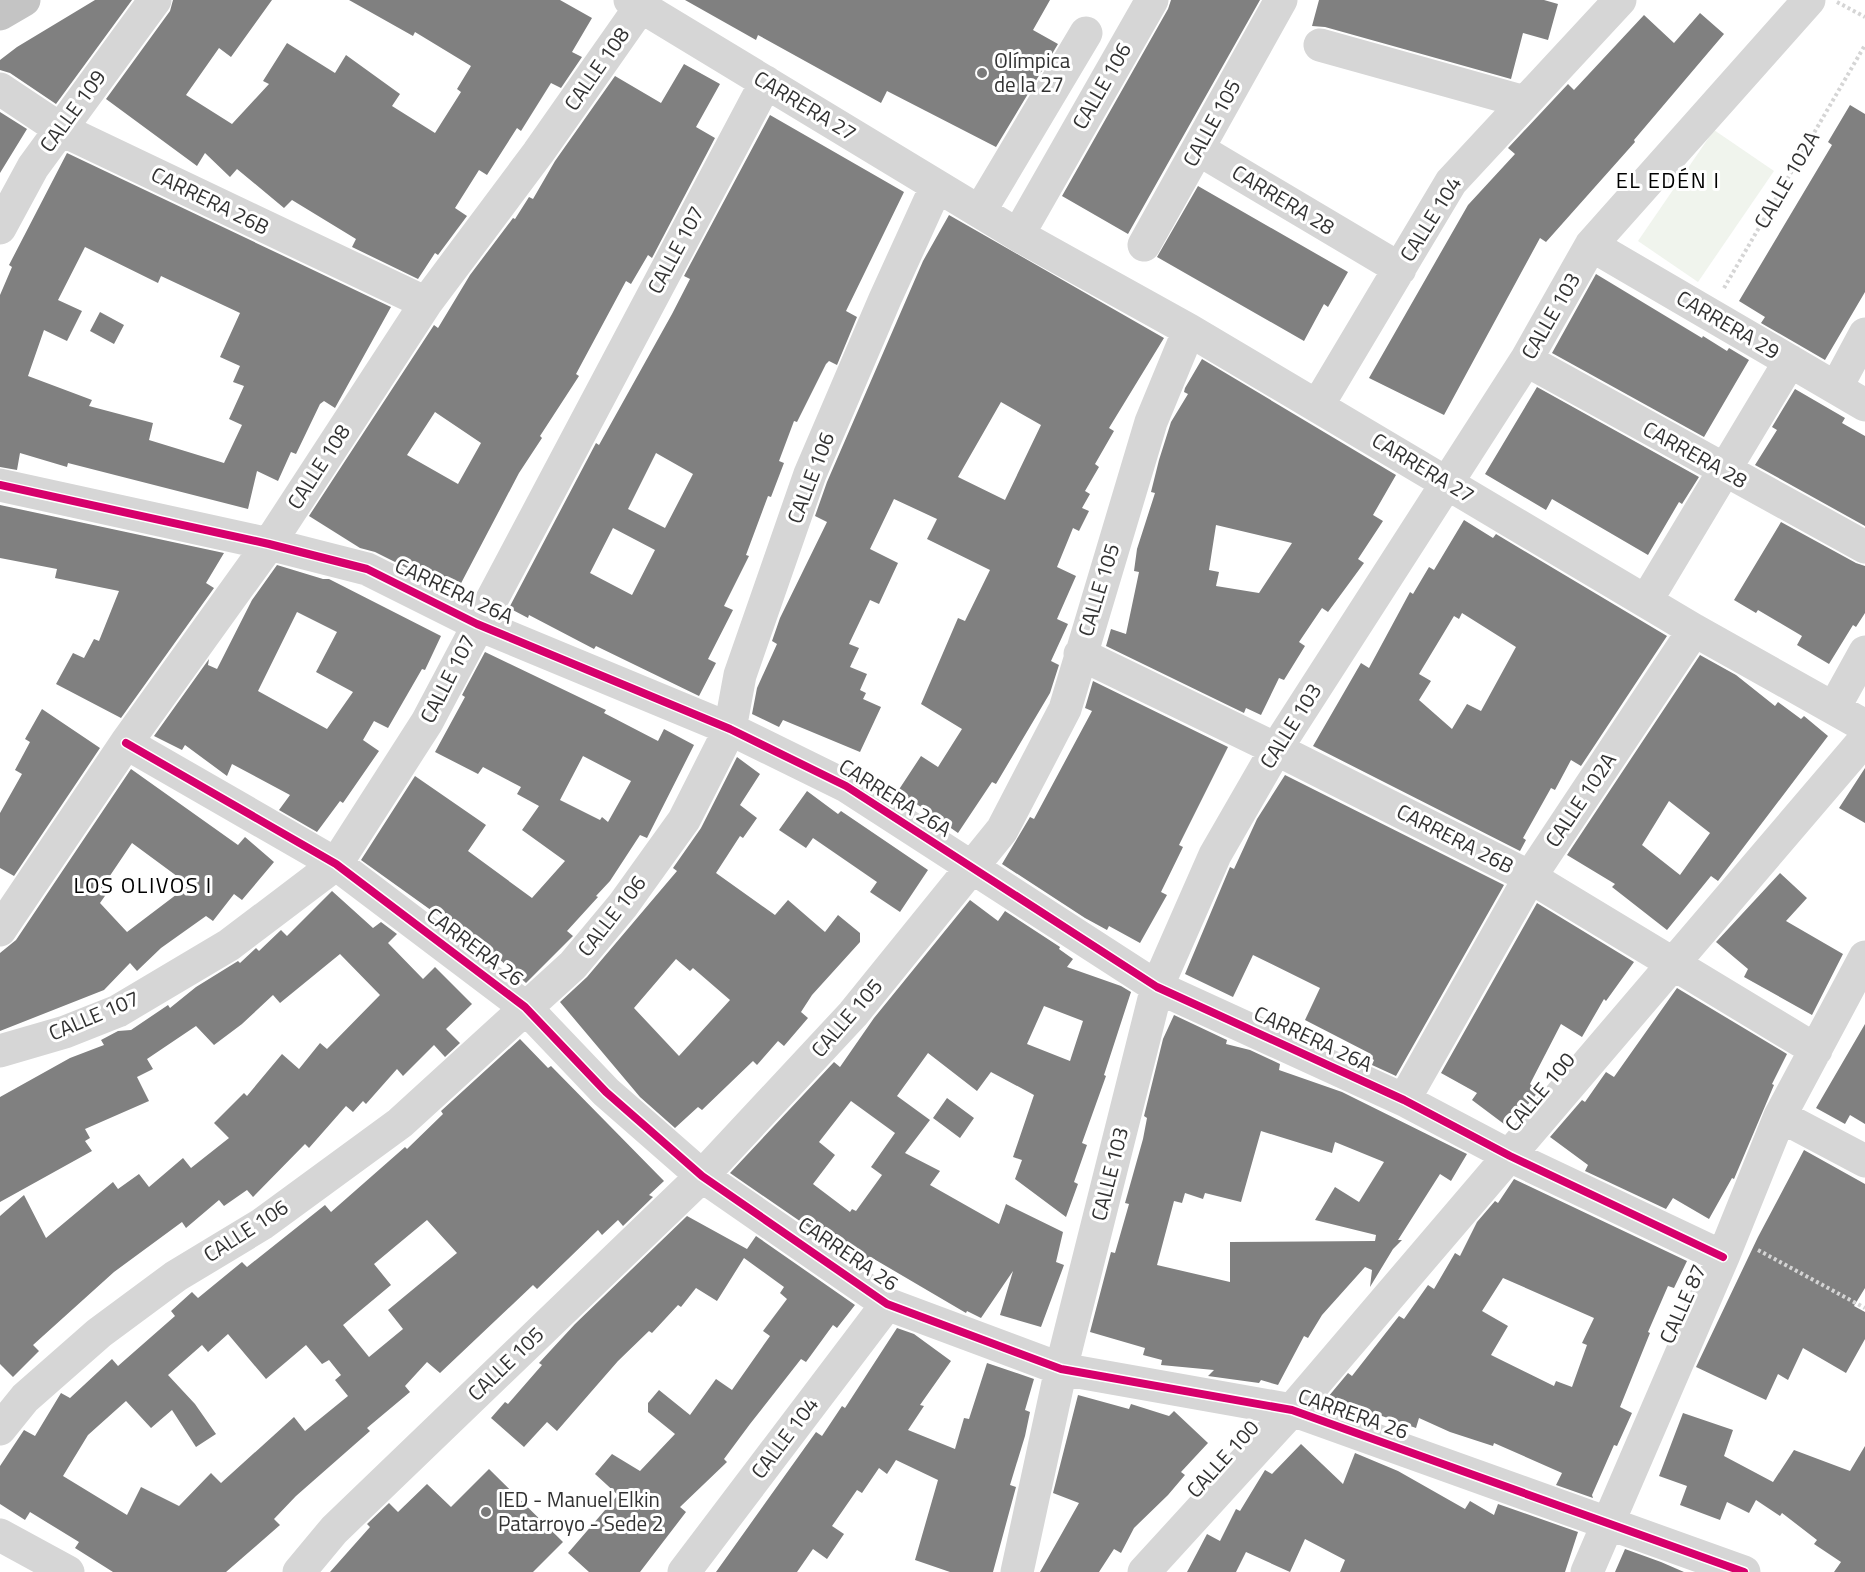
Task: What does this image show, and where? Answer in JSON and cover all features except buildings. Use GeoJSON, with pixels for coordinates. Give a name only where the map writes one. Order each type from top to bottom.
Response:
{"type":"FeatureCollection","features":[{"type":"Feature","properties":{"kind":"highway"},"geometry":{"type":"LineString","coordinates":[[0,14],[24,0]]}},
{"type":"Feature","properties":{"kind":"street","name":"CALLE 109"},"geometry":{"type":"LineString","coordinates":[[0,228],[33,167],[154,0]]}},
{"type":"Feature","properties":{"kind":"street","name":"CALLE 105"},"geometry":{"type":"LineString","coordinates":[[1144,245],[1281,0]]}},
{"type":"Feature","properties":{"kind":"street","name":"CALLE 104"},"geometry":{"type":"LineString","coordinates":[[1318,405],[1451,182],[1620,0]]}},
{"type":"Feature","properties":{"kind":"street","name":"CALLE 103"},"geometry":{"type":"LineString","coordinates":[[1017,1572],[1061,1369],[1157,987],[1215,855],[1276,749],[1526,360],[1591,245],[1805,2]]}},
{"type":"Feature","properties":{"kind":"street","name":"CARRERA 27"},"geometry":{"type":"LineString","coordinates":[[636,3],[936,187],[1189,330],[1694,630],[1865,726]]}},
{"type":"Feature","properties":{"kind":"street","name":"CALLE 108"},"geometry":{"type":"LineString","coordinates":[[4,915],[269,544],[426,303],[538,153],[636,3]]}},
{"type":"Feature","properties":{"kind":"street","name":"CALLE 106"},"geometry":{"type":"LineString","coordinates":[[1018,235],[1142,3]]}},
{"type":"Feature","properties":{"kind":"street"},"geometry":{"type":"LineString","coordinates":[[980,211],[1086,33]]}},
{"type":"Feature","properties":{"kind":"street"},"geometry":{"type":"LineString","coordinates":[[1320,45],[1525,102]]}},
{"type":"Feature","properties":{"kind":"street","name":"CALLE 107"},"geometry":{"type":"LineString","coordinates":[[0,1051],[65,1032],[118,1011],[229,945],[336,864],[427,722],[766,82]]}},
{"type":"Feature","properties":{"kind":"street","name":"CARRERA 26B"},"geometry":{"type":"LineString","coordinates":[[0,89],[60,129],[426,303]]}},
{"type":"Feature","properties":{"kind":"street","name":"CARRERA 28"},"geometry":{"type":"LineString","coordinates":[[1198,149],[1400,269]]}},
{"type":"Feature","properties":{"kind":"street","name":"CALLE 106"},"geometry":{"type":"LineString","coordinates":[[0,1429],[25,1398],[99,1333],[176,1276],[262,1224],[400,1123],[573,965],[623,906],[684,820],[730,729],[740,675],[810,474],[936,187]]}},
{"type":"Feature","properties":{"kind":"street","name":"CARRERA 29"},"geometry":{"type":"LineString","coordinates":[[1591,245],[1865,405]]}},
{"type":"Feature","properties":{"kind":"street","name":"CALLE 105"},"geometry":{"type":"LineString","coordinates":[[299,1572],[334,1530],[702,1176],[853,1014],[1002,830],[1065,709],[1151,422],[1189,330]]}},
{"type":"Feature","properties":{"kind":"street"},"geometry":{"type":"LineString","coordinates":[[1836,388],[1865,334]]}},
{"type":"Feature","properties":{"kind":"street","name":"CARRERA 28"},"geometry":{"type":"LineString","coordinates":[[1526,360],[1865,548]]}},
{"type":"Feature","properties":{"kind":"street"},"geometry":{"type":"LineString","coordinates":[[1646,601],[1790,361]]}},
{"type":"Feature","properties":{"kind":"street","name":"CARRERA 26A"},"geometry":{"type":"LineString","coordinates":[[0,485],[269,544],[366,569],[477,624],[730,729],[846,786],[1157,987],[1404,1100],[1510,1156],[1727,1247]]}},
{"type":"Feature","properties":{"kind":"street","name":"CALLE 102A"},"geometry":{"type":"LineString","coordinates":[[1404,1100],[1530,877],[1694,630]]}},
{"type":"Feature","properties":{"kind":"street"},"geometry":{"type":"LineString","coordinates":[[1834,708],[1865,652]]}},
{"type":"Feature","properties":{"kind":"street","name":"CARRERA 26B"},"geometry":{"type":"LineString","coordinates":[[1080,654],[1276,749],[1530,877],[1674,962],[1816,1050]]}},
{"type":"Feature","properties":{"kind":"street","name":"CALLE 100"},"geometry":{"type":"LineString","coordinates":[[1144,1572],[1292,1410],[1865,739]]}},
{"type":"Feature","properties":{"kind":"street","name":"CARRERA 26"},"geometry":{"type":"LineString","coordinates":[[126,743],[336,864],[525,1007],[606,1092],[702,1176],[887,1304],[1061,1369],[1292,1410],[1744,1572]]}},
{"type":"Feature","properties":{"kind":"street","name":"CALLE 87"},"geometry":{"type":"LineString","coordinates":[[1587,1572],[1606,1523],[1727,1247],[1780,1116],[1865,957]]}},
{"type":"Feature","properties":{"kind":"street"},"geometry":{"type":"LineString","coordinates":[[1780,1116],[1865,1161]]}},
{"type":"Feature","properties":{"kind":"street","name":"CALLE 104"},"geometry":{"type":"LineString","coordinates":[[685,1572],[887,1304]]}},
{"type":"Feature","properties":{"kind":"street"},"geometry":{"type":"LineString","coordinates":[[0,1534],[68,1572]]}},
{"type":"Feature","properties":{"kind":"path"},"geometry":{"type":"LineString","coordinates":[[1805,2],[1865,17]]}},
{"type":"Feature","properties":{"kind":"path"},"geometry":{"type":"LineString","coordinates":[[1727,1247],[1865,1308]]}},
{"type":"Feature","properties":{"kind":"shaded area"},"geometry":{"type":"Polygon","coordinates":[[[1714,130],[1774,171],[1698,282],[1638,241],[1714,130]]]}},
{"type":"Feature","properties":{"kind":"cycle path"},"geometry":{"type":"LineString","coordinates":[[0,485],[269,544],[367,569],[477,624],[730,729],[846,786],[1157,987],[1404,1100],[1510,1156],[1723,1257]]}},
{"type":"Feature","properties":{"kind":"cycle path"},"geometry":{"type":"LineString","coordinates":[[126,743],[336,864],[525,1007],[606,1092],[702,1176],[887,1304],[1061,1369],[1292,1410],[1744,1572]]}},
{"type":"Feature","properties":{"kind":"place","name":"Olímpica de la 27"},"geometry":{"type":"Point","coordinates":[982,73]}},
{"type":"Feature","properties":{"kind":"place","name":"IED - Manuel Elkin Patarroyo - Sede 2"},"geometry":{"type":"Point","coordinates":[486,1512]}},
{"type":"Feature","properties":{"kind":"district","name":"EL EDÉN I"},"geometry":{"type":"Point","coordinates":[1668,180]}},
{"type":"Feature","properties":{"kind":"district","name":"LOS OLIVOS I"},"geometry":{"type":"Point","coordinates":[143,885]}}]}
